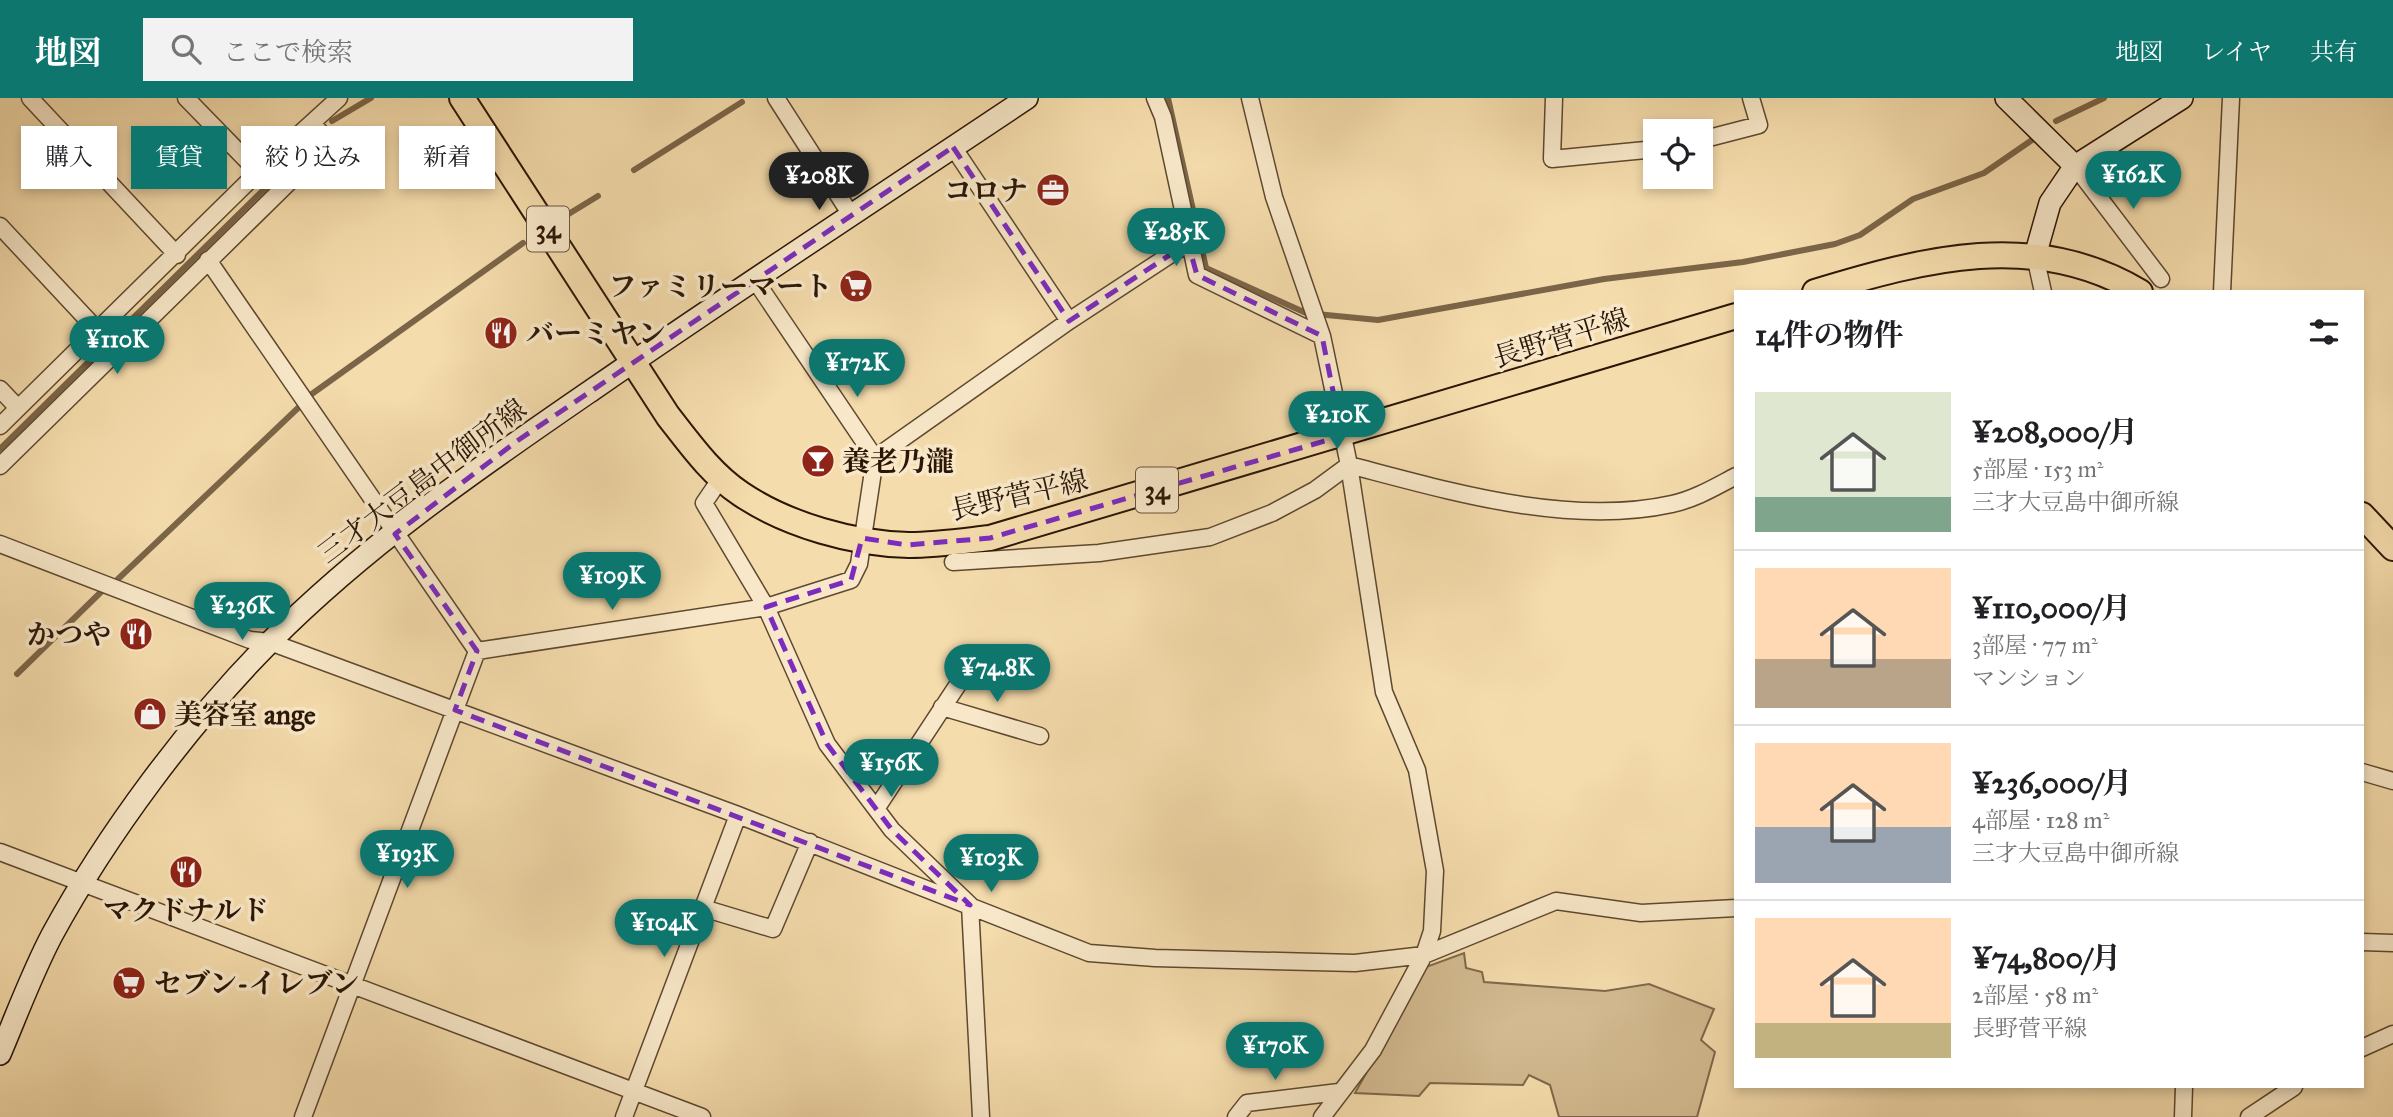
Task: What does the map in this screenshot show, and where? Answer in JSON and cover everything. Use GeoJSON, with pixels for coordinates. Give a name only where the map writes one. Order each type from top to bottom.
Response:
{"type":"FeatureCollection","features":[{"type":"Feature","properties":{"kind":"main road","name":"長野菅平線"},"geometry":{"type":"LineString","coordinates":[[462,98],[668,416],[705,464],[740,493],[775,514],[862,538],[907,545],[990,538],[1342,436],[1734,317]]}},
{"type":"Feature","properties":{"kind":"main road","name":"三才大豆島中御所線"},"geometry":{"type":"LineString","coordinates":[[0,1054],[51,938],[82,884],[132,810],[212,706],[270,642],[349,570],[433,500],[634,361],[1027,98]]}},
{"type":"Feature","properties":{"kind":"main road"},"geometry":{"type":"LineString","coordinates":[[2006,98],[2050,138],[2075,166]]}},
{"type":"Feature","properties":{"kind":"main road"},"geometry":{"type":"LineString","coordinates":[[2035,256],[2050,203],[2075,166],[2182,98]]}},
{"type":"Feature","properties":{"kind":"main road"},"geometry":{"type":"LineString","coordinates":[[1822,290],[1922,261],[1979,256],[2035,256],[2075,264],[2120,280],[2151,286]]}},
{"type":"Feature","properties":{"kind":"main road"},"geometry":{"type":"LineString","coordinates":[[2364,517],[2393,548]]}},
{"type":"Feature","properties":{"kind":"street"},"geometry":{"type":"LineString","coordinates":[[30,98],[177,255]]}},
{"type":"Feature","properties":{"kind":"street"},"geometry":{"type":"LineString","coordinates":[[186,98],[241,155]]}},
{"type":"Feature","properties":{"kind":"street"},"geometry":{"type":"LineString","coordinates":[[776,98],[851,215]]}},
{"type":"Feature","properties":{"kind":"street"},"geometry":{"type":"LineString","coordinates":[[1154,98],[1163,117],[1197,275],[1320,331]]}},
{"type":"Feature","properties":{"kind":"street"},"geometry":{"type":"LineString","coordinates":[[1250,98],[1274,197],[1320,331],[1349,465],[1384,692],[1417,770],[1435,871],[1432,931],[1424,954],[1373,1050],[1322,1117]]}},
{"type":"Feature","properties":{"kind":"street"},"geometry":{"type":"LineString","coordinates":[[1554,98],[1552,159],[1643,150]]}},
{"type":"Feature","properties":{"kind":"street"},"geometry":{"type":"LineString","coordinates":[[1713,137],[1759,125],[1751,98]]}},
{"type":"Feature","properties":{"kind":"street"},"geometry":{"type":"LineString","coordinates":[[2222,290],[2231,98]]}},
{"type":"Feature","properties":{"kind":"street"},"geometry":{"type":"LineString","coordinates":[[0,466],[330,142],[312,124],[336,99]]}},
{"type":"Feature","properties":{"kind":"street"},"geometry":{"type":"LineString","coordinates":[[953,148],[1069,321]]}},
{"type":"Feature","properties":{"kind":"street"},"geometry":{"type":"LineString","coordinates":[[2075,166],[2151,286]]}},
{"type":"Feature","properties":{"kind":"street"},"geometry":{"type":"LineString","coordinates":[[0,426],[242,189]]}},
{"type":"Feature","properties":{"kind":"street"},"geometry":{"type":"LineString","coordinates":[[0,226],[98,331]]}},
{"type":"Feature","properties":{"kind":"street"},"geometry":{"type":"LineString","coordinates":[[875,458],[1069,321],[1188,243]]}},
{"type":"Feature","properties":{"kind":"street"},"geometry":{"type":"LineString","coordinates":[[2035,256],[2043,290]]}},
{"type":"Feature","properties":{"kind":"street"},"geometry":{"type":"LineString","coordinates":[[208,260],[477,651]]}},
{"type":"Feature","properties":{"kind":"street"},"geometry":{"type":"LineString","coordinates":[[477,651],[766,607],[851,580],[859,564],[872,494],[875,458],[755,280]]}},
{"type":"Feature","properties":{"kind":"street"},"geometry":{"type":"LineString","coordinates":[[0,389],[18,408]]}},
{"type":"Feature","properties":{"kind":"street"},"geometry":{"type":"LineString","coordinates":[[953,562],[1099,553],[1210,537],[1272,513],[1315,490],[1349,465],[1503,502],[1613,511],[1672,504],[1697,496],[1734,477]]}},
{"type":"Feature","properties":{"kind":"street"},"geometry":{"type":"LineString","coordinates":[[722,478],[704,503],[766,607],[827,744],[892,830],[970,905],[981,1117]]}},
{"type":"Feature","properties":{"kind":"street"},"geometry":{"type":"LineString","coordinates":[[0,544],[250,640],[270,642],[738,814],[1089,953],[1355,963],[1424,954],[1556,901],[1641,914],[1734,908]]}},
{"type":"Feature","properties":{"kind":"street"},"geometry":{"type":"LineString","coordinates":[[303,1117],[477,651]]}},
{"type":"Feature","properties":{"kind":"street"},"geometry":{"type":"LineString","coordinates":[[876,809],[976,657]]}},
{"type":"Feature","properties":{"kind":"street"},"geometry":{"type":"LineString","coordinates":[[942,707],[1040,736]]}},
{"type":"Feature","properties":{"kind":"street"},"geometry":{"type":"LineString","coordinates":[[2364,773],[2393,780]]}},
{"type":"Feature","properties":{"kind":"street"},"geometry":{"type":"LineString","coordinates":[[624,1117],[738,814]]}},
{"type":"Feature","properties":{"kind":"street"},"geometry":{"type":"LineString","coordinates":[[703,908],[773,929],[810,842]]}},
{"type":"Feature","properties":{"kind":"street"},"geometry":{"type":"LineString","coordinates":[[0,852],[702,1117]]}},
{"type":"Feature","properties":{"kind":"street"},"geometry":{"type":"LineString","coordinates":[[2364,942],[2393,943]]}},
{"type":"Feature","properties":{"kind":"street"},"geometry":{"type":"LineString","coordinates":[[2364,1047],[2393,1034]]}},
{"type":"Feature","properties":{"kind":"street"},"geometry":{"type":"LineString","coordinates":[[2183,1117],[2184,1088]]}},
{"type":"Feature","properties":{"kind":"street"},"geometry":{"type":"LineString","coordinates":[[2249,1117],[2292,1088]]}},
{"type":"Feature","properties":{"kind":"street"},"geometry":{"type":"LineString","coordinates":[[1236,1117],[1247,1103],[1339,1092]]}},
{"type":"Feature","properties":{"kind":"highlighted area"},"geometry":{"type":"Polygon","coordinates":[[[953,147],[1069,321],[1188,243],[1197,275],[1322,336],[1342,436],[990,538],[907,545],[862,538],[851,580],[766,607],[827,744],[892,830],[970,905],[455,710],[477,651],[395,534],[517,441],[953,147]]]}},
{"type":"Feature","properties":{"kind":"shaded area"},"geometry":{"type":"Polygon","coordinates":[[[1464,953],[1466,968],[1482,972],[1484,982],[1605,991],[1649,984],[1714,1009],[1701,1040],[1715,1052],[1697,1117],[1559,1117],[1550,1085],[1529,1075],[1523,1085],[1430,1083],[1419,1096],[1355,1093],[1426,967],[1464,953]]]}},
{"type":"Feature","properties":{"kind":"waterway"},"geometry":{"type":"LineString","coordinates":[[332,121],[371,98]]}},
{"type":"Feature","properties":{"kind":"waterway"},"geometry":{"type":"LineString","coordinates":[[1168,98],[1206,268],[1306,313],[1378,320],[1604,279],[1743,262],[1835,244],[1860,235],[1913,199],[1984,173],[2032,140]]}},
{"type":"Feature","properties":{"kind":"waterway"},"geometry":{"type":"LineString","coordinates":[[2056,121],[2104,98]]}},
{"type":"Feature","properties":{"kind":"waterway"},"geometry":{"type":"LineString","coordinates":[[634,170],[742,102]]}},
{"type":"Feature","properties":{"kind":"waterway"},"geometry":{"type":"LineString","coordinates":[[0,449],[264,189]]}},
{"type":"Feature","properties":{"kind":"waterway"},"geometry":{"type":"LineString","coordinates":[[567,215],[598,196]]}},
{"type":"Feature","properties":{"kind":"waterway"},"geometry":{"type":"LineString","coordinates":[[309,396],[523,243]]}},
{"type":"Feature","properties":{"kind":"waterway"},"geometry":{"type":"LineString","coordinates":[[118,579],[298,408]]}},
{"type":"Feature","properties":{"kind":"waterway"},"geometry":{"type":"LineString","coordinates":[[17,674],[101,592]]}},
{"type":"Feature","properties":{"kind":"place","name":"コロナ"},"geometry":{"type":"Point","coordinates":[1053,190]}},
{"type":"Feature","properties":{"kind":"place","name":"ファミリーマート"},"geometry":{"type":"Point","coordinates":[856,286]}},
{"type":"Feature","properties":{"kind":"place","name":"バーミヤン"},"geometry":{"type":"Point","coordinates":[501,333]}},
{"type":"Feature","properties":{"kind":"place","name":"養老乃瀧"},"geometry":{"type":"Point","coordinates":[818,461]}},
{"type":"Feature","properties":{"kind":"place","name":"かつや"},"geometry":{"type":"Point","coordinates":[136,634]}},
{"type":"Feature","properties":{"kind":"place","name":"美容室 ange"},"geometry":{"type":"Point","coordinates":[150,714]}},
{"type":"Feature","properties":{"kind":"place","name":"マクドナルド"},"geometry":{"type":"Point","coordinates":[186,872]}},
{"type":"Feature","properties":{"kind":"place","name":"セブン-イレブン"},"geometry":{"type":"Point","coordinates":[129,983]}}]}
